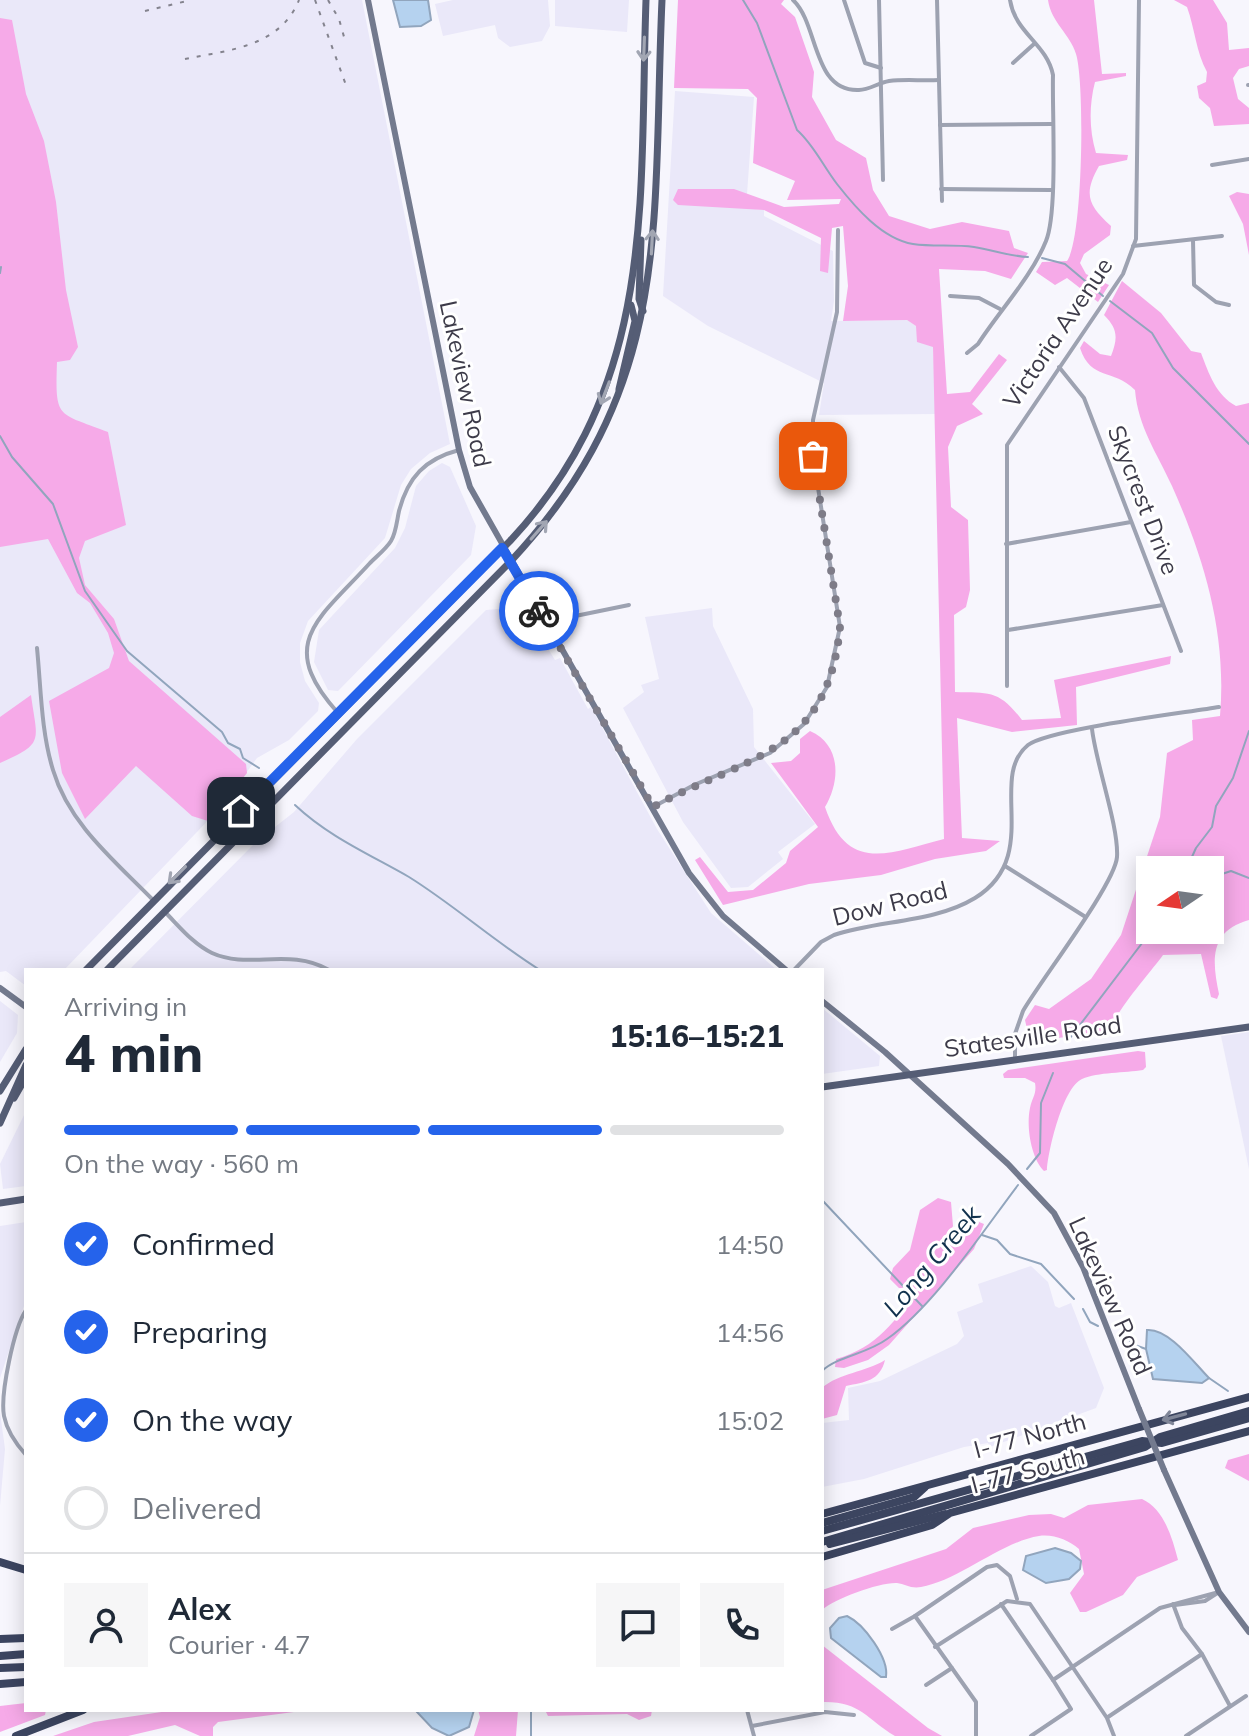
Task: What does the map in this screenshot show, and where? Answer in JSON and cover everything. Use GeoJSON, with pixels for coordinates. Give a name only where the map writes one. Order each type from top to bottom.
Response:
{"type":"FeatureCollection","features":[{"type":"Feature","properties":{"kind":"highway","name":"I-77 North"},"geometry":{"type":"LineString","coordinates":[[824,1513],[1249,1397]]}},
{"type":"Feature","properties":{"kind":"highway"},"geometry":{"type":"LineString","coordinates":[[1175,1436],[1249,1411]]}},
{"type":"Feature","properties":{"kind":"highway"},"geometry":{"type":"LineString","coordinates":[[824,1530],[1249,1418]]}},
{"type":"Feature","properties":{"kind":"highway","name":"I-77 South"},"geometry":{"type":"LineString","coordinates":[[824,1556],[932,1525],[950,1513],[1249,1431]]}},
{"type":"Feature","properties":{"kind":"highway"},"geometry":{"type":"LineString","coordinates":[[824,1543],[1129,1448]]}},
{"type":"Feature","properties":{"kind":"highway"},"geometry":{"type":"LineString","coordinates":[[824,1522],[914,1497],[929,1484]]}},
{"type":"Feature","properties":{"kind":"highway"},"geometry":{"type":"LineString","coordinates":[[824,1544],[950,1513]]}},
{"type":"Feature","properties":{"kind":"highway"},"geometry":{"type":"LineString","coordinates":[[0,1562],[24,1569]]}},
{"type":"Feature","properties":{"kind":"highway"},"geometry":{"type":"LineString","coordinates":[[0,1639],[24,1638]]}},
{"type":"Feature","properties":{"kind":"highway"},"geometry":{"type":"LineString","coordinates":[[0,1656],[24,1654]]}},
{"type":"Feature","properties":{"kind":"highway"},"geometry":{"type":"LineString","coordinates":[[0,1668],[24,1667]]}},
{"type":"Feature","properties":{"kind":"highway"},"geometry":{"type":"LineString","coordinates":[[0,1684],[24,1682]]}},
{"type":"Feature","properties":{"kind":"highway"},"geometry":{"type":"LineString","coordinates":[[16,1736],[78,1712]]}},
{"type":"Feature","properties":{"kind":"main road","name":"Lakeview Road"},"geometry":{"type":"LineString","coordinates":[[368,0],[459,450],[470,487],[510,562],[709,901],[784,968]]}},
{"type":"Feature","properties":{"kind":"main road"},"geometry":{"type":"LineString","coordinates":[[88,968],[502,548],[555,486],[583,441],[612,373],[630,304],[638,202],[646,0]]}},
{"type":"Feature","properties":{"kind":"main road"},"geometry":{"type":"LineString","coordinates":[[109,968],[510,562],[569,493],[615,411],[644,313],[652,234],[662,0]]}},
{"type":"Feature","properties":{"kind":"main road"},"geometry":{"type":"LineString","coordinates":[[638,202],[639,299],[644,313]]}},
{"type":"Feature","properties":{"kind":"main road"},"geometry":{"type":"LineString","coordinates":[[615,411],[635,321],[630,304]]}},
{"type":"Feature","properties":{"kind":"main road"},"geometry":{"type":"LineString","coordinates":[[0,988],[24,1006]]}},
{"type":"Feature","properties":{"kind":"main road","name":"Lakeview Road"},"geometry":{"type":"LineString","coordinates":[[824,1003],[1019,1174],[1054,1213],[1083,1267],[1152,1442],[1219,1592],[1249,1632]]}},
{"type":"Feature","properties":{"kind":"main road","name":"Statesville Road"},"geometry":{"type":"LineString","coordinates":[[824,1087],[1249,1027]]}},
{"type":"Feature","properties":{"kind":"main road"},"geometry":{"type":"LineString","coordinates":[[0,1091],[24,1052]]}},
{"type":"Feature","properties":{"kind":"main road"},"geometry":{"type":"LineString","coordinates":[[0,1124],[24,1070]]}},
{"type":"Feature","properties":{"kind":"main road"},"geometry":{"type":"LineString","coordinates":[[0,1124],[24,1081]]}},
{"type":"Feature","properties":{"kind":"main road"},"geometry":{"type":"LineString","coordinates":[[0,1203],[24,1199]]}},
{"type":"Feature","properties":{"kind":"street"},"geometry":{"type":"LineString","coordinates":[[793,0],[800,6],[826,72],[834,82],[857,90],[882,83],[939,80]]}},
{"type":"Feature","properties":{"kind":"street"},"geometry":{"type":"LineString","coordinates":[[800,6],[806,0]]}},
{"type":"Feature","properties":{"kind":"street"},"geometry":{"type":"LineString","coordinates":[[844,0],[865,63],[881,68]]}},
{"type":"Feature","properties":{"kind":"street"},"geometry":{"type":"LineString","coordinates":[[879,0],[883,180]]}},
{"type":"Feature","properties":{"kind":"street"},"geometry":{"type":"LineString","coordinates":[[937,0],[942,201]]}},
{"type":"Feature","properties":{"kind":"street"},"geometry":{"type":"LineString","coordinates":[[967,353],[978,344],[1046,242],[1052,217],[1051,64],[1019,26],[1010,0]]}},
{"type":"Feature","properties":{"kind":"street","name":"Victoria Avenue"},"geometry":{"type":"LineString","coordinates":[[1007,686],[1007,445],[1123,274],[1133,246],[1139,0]]}},
{"type":"Feature","properties":{"kind":"street"},"geometry":{"type":"LineString","coordinates":[[1013,63],[1034,44]]}},
{"type":"Feature","properties":{"kind":"street"},"geometry":{"type":"LineString","coordinates":[[940,125],[1052,124]]}},
{"type":"Feature","properties":{"kind":"street"},"geometry":{"type":"LineString","coordinates":[[1212,165],[1249,159]]}},
{"type":"Feature","properties":{"kind":"street"},"geometry":{"type":"LineString","coordinates":[[941,189],[1051,190]]}},
{"type":"Feature","properties":{"kind":"street"},"geometry":{"type":"LineString","coordinates":[[653,807],[694,785],[770,753],[804,724],[827,687],[840,627],[813,456],[813,420],[837,312],[838,230]]}},
{"type":"Feature","properties":{"kind":"street"},"geometry":{"type":"LineString","coordinates":[[1133,246],[1222,236]]}},
{"type":"Feature","properties":{"kind":"street"},"geometry":{"type":"LineString","coordinates":[[1193,240],[1194,285],[1216,302],[1229,305]]}},
{"type":"Feature","properties":{"kind":"street"},"geometry":{"type":"LineString","coordinates":[[950,296],[979,298],[1000,309]]}},
{"type":"Feature","properties":{"kind":"street","name":"Skycrest Drive"},"geometry":{"type":"LineString","coordinates":[[1059,367],[1084,398],[1181,651]]}},
{"type":"Feature","properties":{"kind":"street"},"geometry":{"type":"LineString","coordinates":[[338,713],[308,673],[306,652],[314,625],[392,540],[403,495],[414,474],[429,461],[459,450]]}},
{"type":"Feature","properties":{"kind":"street"},"geometry":{"type":"LineString","coordinates":[[1006,544],[1131,522]]}},
{"type":"Feature","properties":{"kind":"street"},"geometry":{"type":"LineString","coordinates":[[546,622],[629,605]]}},
{"type":"Feature","properties":{"kind":"street"},"geometry":{"type":"LineString","coordinates":[[1008,630],[1163,605]]}},
{"type":"Feature","properties":{"kind":"street"},"geometry":{"type":"LineString","coordinates":[[37,648],[48,750],[58,785],[75,815],[96,842],[153,900]]}},
{"type":"Feature","properties":{"kind":"street"},"geometry":{"type":"LineString","coordinates":[[1084,916],[1005,866],[1013,836],[1013,774],[1018,756],[1039,739],[1219,707]]}},
{"type":"Feature","properties":{"kind":"street"},"geometry":{"type":"LineString","coordinates":[[1015,1060],[1019,1019],[1112,873],[1117,856],[1092,729]]}},
{"type":"Feature","properties":{"kind":"street","name":"Dow Road"},"geometry":{"type":"LineString","coordinates":[[796,968],[821,942],[834,935],[966,903],[989,887],[1005,866]]}},
{"type":"Feature","properties":{"kind":"street"},"geometry":{"type":"LineString","coordinates":[[164,911],[192,939],[214,954],[234,959],[302,959],[324,968]]}},
{"type":"Feature","properties":{"kind":"street"},"geometry":{"type":"LineString","coordinates":[[24,1317],[7,1378],[3,1414],[11,1434],[24,1452]]}},
{"type":"Feature","properties":{"kind":"street"},"geometry":{"type":"LineString","coordinates":[[0,1377],[7,1378]]}},
{"type":"Feature","properties":{"kind":"street"},"geometry":{"type":"LineString","coordinates":[[892,1629],[987,1567],[997,1565],[1010,1576],[1017,1599]]}},
{"type":"Feature","properties":{"kind":"street"},"geometry":{"type":"LineString","coordinates":[[1053,1680],[1160,1608],[1205,1601],[1219,1592]]}},
{"type":"Feature","properties":{"kind":"street"},"geometry":{"type":"LineString","coordinates":[[935,1647],[1001,1604],[1017,1599],[1030,1604],[1107,1718],[1114,1736]]}},
{"type":"Feature","properties":{"kind":"street"},"geometry":{"type":"LineString","coordinates":[[1001,1604],[1071,1709],[1031,1736]]}},
{"type":"Feature","properties":{"kind":"street"},"geometry":{"type":"LineString","coordinates":[[1173,1604],[1182,1628],[1202,1654],[1230,1706]]}},
{"type":"Feature","properties":{"kind":"street"},"geometry":{"type":"LineString","coordinates":[[915,1616],[976,1702],[976,1736]]}},
{"type":"Feature","properties":{"kind":"street"},"geometry":{"type":"LineString","coordinates":[[1107,1718],[1202,1654]]}},
{"type":"Feature","properties":{"kind":"street"},"geometry":{"type":"LineString","coordinates":[[926,1685],[952,1668]]}},
{"type":"Feature","properties":{"kind":"street"},"geometry":{"type":"LineString","coordinates":[[1186,1736],[1246,1696]]}},
{"type":"Feature","properties":{"kind":"street"},"geometry":{"type":"LineString","coordinates":[[748,1712],[754,1736]]}},
{"type":"Feature","properties":{"kind":"street"},"geometry":{"type":"LineString","coordinates":[[752,1726],[825,1712],[854,1715]]}},
{"type":"Feature","properties":{"kind":"shaded area"},"geometry":{"type":"Polygon","coordinates":[[[0,0],[362,0],[450,444],[430,453],[411,469],[401,485],[385,538],[308,621],[300,643],[300,662],[305,681],[319,703],[318,711],[289,740],[257,758],[222,806],[66,968],[24,968],[24,984],[6,971],[0,972],[0,0]]]}},
{"type":"Feature","properties":{"kind":"shaded area"},"geometry":{"type":"Polygon","coordinates":[[[453,0],[548,0],[550,26],[542,41],[510,47],[498,38],[495,25],[443,36],[435,4],[453,0]]]}},
{"type":"Feature","properties":{"kind":"shaded area"},"geometry":{"type":"Polygon","coordinates":[[[555,0],[629,0],[627,32],[555,26],[555,0]]]}},
{"type":"Feature","properties":{"kind":"shaded area"},"geometry":{"type":"Polygon","coordinates":[[[678,0],[784,0],[781,4],[795,17],[814,72],[812,97],[836,140],[866,158],[873,190],[889,216],[930,229],[962,222],[1009,231],[1014,248],[1028,253],[1011,279],[985,271],[939,269],[947,394],[970,392],[999,354],[1007,360],[972,404],[983,414],[957,426],[948,447],[951,507],[968,520],[970,590],[966,607],[954,615],[955,692],[993,695],[1007,703],[1022,720],[1061,718],[1054,680],[1171,656],[1170,664],[1076,687],[1077,725],[1012,732],[957,718],[962,838],[1000,841],[986,851],[935,859],[881,875],[809,884],[723,905],[695,860],[700,857],[728,892],[753,890],[786,863],[790,851],[818,827],[771,763],[791,761],[800,753],[800,739],[810,731],[828,745],[833,755],[835,776],[825,807],[834,828],[846,842],[858,850],[888,853],[944,839],[933,347],[917,342],[916,326],[907,320],[843,321],[848,286],[843,226],[832,228],[828,273],[820,271],[821,238],[764,210],[678,205],[673,200],[678,189],[734,189],[784,207],[839,204],[841,199],[787,200],[795,181],[753,163],[757,98],[748,89],[674,88],[678,0]]]}},
{"type":"Feature","properties":{"kind":"shaded area"},"geometry":{"type":"Polygon","coordinates":[[[1048,0],[1094,0],[1102,74],[1126,73],[1126,76],[1095,82],[1092,100],[1091,126],[1096,153],[1128,155],[1127,160],[1099,166],[1091,184],[1090,199],[1097,212],[1111,226],[1110,235],[1084,254],[1080,263],[1086,274],[1109,285],[1098,302],[1067,278],[1055,285],[1036,272],[1042,262],[1067,261],[1076,223],[1081,160],[1081,95],[1076,54],[1053,15],[1048,0]]]}},
{"type":"Feature","properties":{"kind":"shaded area"},"geometry":{"type":"Polygon","coordinates":[[[1174,0],[1213,0],[1227,23],[1229,50],[1249,48],[1249,66],[1239,69],[1233,78],[1238,99],[1249,108],[1249,124],[1214,126],[1210,108],[1199,98],[1197,86],[1206,82],[1207,72],[1190,15],[1187,7],[1174,0]]]}},
{"type":"Feature","properties":{"kind":"shaded area"},"geometry":{"type":"Polygon","coordinates":[[[0,18],[12,20],[26,94],[44,141],[56,202],[66,290],[78,347],[70,360],[57,362],[59,404],[69,416],[108,432],[126,525],[85,541],[79,558],[85,585],[114,619],[129,661],[246,764],[247,773],[208,821],[192,816],[136,766],[85,819],[62,773],[49,701],[109,668],[114,653],[108,633],[90,603],[77,593],[48,539],[0,547],[0,18]]]}},
{"type":"Feature","properties":{"kind":"shaded area"},"geometry":{"type":"Polygon","coordinates":[[[675,91],[754,97],[746,208],[764,210],[764,216],[833,251],[834,301],[831,321],[907,320],[916,326],[933,346],[937,414],[819,415],[824,383],[708,326],[663,296],[675,91]]]}},
{"type":"Feature","properties":{"kind":"shaded area"},"geometry":{"type":"Polygon","coordinates":[[[1237,192],[1249,194],[1249,255],[1243,224],[1229,196],[1237,192]]]}},
{"type":"Feature","properties":{"kind":"shaded area"},"geometry":{"type":"Polygon","coordinates":[[[1122,281],[1161,313],[1191,351],[1201,353],[1223,396],[1236,406],[1249,403],[1249,920],[1224,935],[1224,856],[1147,856],[1160,817],[1167,753],[1193,740],[1192,720],[1220,716],[1220,656],[1204,570],[1184,514],[1144,428],[1135,390],[1127,383],[1096,370],[1080,348],[1084,341],[1100,354],[1111,356],[1115,344],[1112,325],[1104,315],[1122,281]]]}},
{"type":"Feature","properties":{"kind":"shaded area"},"geometry":{"type":"Polygon","coordinates":[[[442,463],[450,467],[476,526],[471,555],[338,691],[328,690],[314,662],[319,630],[395,548],[405,528],[416,486],[429,471],[442,463]]]}},
{"type":"Feature","properties":{"kind":"shaded area"},"geometry":{"type":"Polygon","coordinates":[[[522,607],[555,660],[560,658],[588,709],[591,707],[657,829],[711,913],[775,968],[131,968],[256,842],[294,812],[357,739],[486,610],[522,607]]]}},
{"type":"Feature","properties":{"kind":"shaded area"},"geometry":{"type":"Polygon","coordinates":[[[712,608],[713,626],[753,709],[754,747],[815,824],[778,852],[783,859],[748,887],[731,888],[683,822],[623,708],[644,692],[641,685],[659,679],[645,617],[712,608]]]}},
{"type":"Feature","properties":{"kind":"shaded area"},"geometry":{"type":"Polygon","coordinates":[[[31,695],[35,739],[25,750],[0,763],[0,717],[31,695]]]}},
{"type":"Feature","properties":{"kind":"shaded area"},"geometry":{"type":"Polygon","coordinates":[[[1136,890],[1136,944],[1218,944],[1215,959],[1217,999],[1211,997],[1201,954],[1163,955],[1117,1016],[1111,1032],[1039,1040],[1029,1038],[1025,1020],[1035,1005],[1049,1009],[1091,979],[1121,935],[1136,890]]]}},
{"type":"Feature","properties":{"kind":"shaded area"},"geometry":{"type":"Polygon","coordinates":[[[0,1001],[18,1015],[17,1033],[0,1062],[0,1001]]]}},
{"type":"Feature","properties":{"kind":"shaded area"},"geometry":{"type":"Polygon","coordinates":[[[824,1010],[880,1056],[879,1066],[824,1074],[824,1010]]]}},
{"type":"Feature","properties":{"kind":"shaded area"},"geometry":{"type":"Polygon","coordinates":[[[1249,1032],[1249,1169],[1221,1036],[1249,1032]]]}},
{"type":"Feature","properties":{"kind":"shaded area"},"geometry":{"type":"Polygon","coordinates":[[[1145,1052],[1146,1067],[1143,1070],[1096,1075],[1075,1084],[1058,1120],[1047,1170],[1044,1171],[1036,1158],[1029,1132],[1035,1083],[1025,1078],[1004,1078],[1003,1074],[1008,1070],[1145,1052]]]}},
{"type":"Feature","properties":{"kind":"shaded area"},"geometry":{"type":"Polygon","coordinates":[[[24,1115],[24,1186],[3,1189],[0,1164],[24,1115]]]}},
{"type":"Feature","properties":{"kind":"shaded area"},"geometry":{"type":"Polygon","coordinates":[[[938,1198],[951,1202],[953,1226],[947,1240],[949,1245],[958,1244],[979,1222],[984,1224],[974,1249],[889,1345],[868,1360],[844,1368],[835,1367],[836,1359],[863,1348],[884,1332],[920,1289],[899,1288],[890,1279],[893,1268],[910,1250],[920,1210],[938,1198]]]}},
{"type":"Feature","properties":{"kind":"shaded area"},"geometry":{"type":"Polygon","coordinates":[[[24,1222],[24,1306],[0,1378],[0,1226],[24,1222]]]}},
{"type":"Feature","properties":{"kind":"shaded area"},"geometry":{"type":"Polygon","coordinates":[[[1031,1266],[1048,1282],[1055,1306],[1059,1308],[1071,1303],[1104,1388],[1096,1408],[990,1447],[988,1443],[964,1447],[864,1479],[824,1487],[824,1423],[849,1420],[848,1388],[880,1381],[957,1344],[964,1336],[957,1312],[983,1302],[978,1284],[1031,1266]]]}},
{"type":"Feature","properties":{"kind":"shaded area"},"geometry":{"type":"Polygon","coordinates":[[[885,1360],[875,1376],[865,1382],[846,1386],[837,1415],[824,1418],[824,1387],[885,1360]]]}},
{"type":"Feature","properties":{"kind":"shaded area"},"geometry":{"type":"Polygon","coordinates":[[[0,1412],[5,1449],[0,1506],[0,1412]]]}},
{"type":"Feature","properties":{"kind":"shaded area"},"geometry":{"type":"Polygon","coordinates":[[[1249,1454],[1249,1481],[1225,1468],[1228,1460],[1249,1454]]]}},
{"type":"Feature","properties":{"kind":"shaded area"},"geometry":{"type":"Polygon","coordinates":[[[1142,1499],[1161,1517],[1170,1533],[1178,1560],[1137,1577],[1123,1595],[1080,1612],[1070,1593],[1084,1574],[1079,1549],[1060,1538],[1039,1536],[1010,1546],[935,1583],[917,1587],[897,1583],[880,1585],[847,1596],[824,1609],[824,1589],[946,1549],[973,1528],[1029,1515],[1051,1514],[1064,1518],[1088,1505],[1142,1499]]]}},
{"type":"Feature","properties":{"kind":"shaded area"},"geometry":{"type":"Polygon","coordinates":[[[824,1647],[942,1736],[895,1736],[855,1708],[824,1702],[824,1647]]]}},
{"type":"Feature","properties":{"kind":"shaded area"},"geometry":{"type":"Polygon","coordinates":[[[24,1703],[24,1712],[46,1712],[45,1715],[0,1732],[0,1706],[24,1703]]]}},
{"type":"Feature","properties":{"kind":"shaded area"},"geometry":{"type":"Polygon","coordinates":[[[162,1712],[294,1712],[218,1722],[213,1727],[213,1736],[200,1736],[175,1725],[128,1736],[53,1736],[94,1722],[162,1712]]]}},
{"type":"Feature","properties":{"kind":"shaded area"},"geometry":{"type":"Polygon","coordinates":[[[479,1712],[518,1712],[516,1736],[474,1736],[479,1712]]]}},
{"type":"Feature","properties":{"kind":"shaded area"},"geometry":{"type":"Polygon","coordinates":[[[546,1712],[652,1712],[651,1716],[639,1720],[627,1714],[548,1716],[546,1712]]]}},
{"type":"Feature","properties":{"kind":"water"},"geometry":{"type":"Polygon","coordinates":[[[393,0],[428,0],[431,20],[421,26],[400,27],[393,0]]]}},
{"type":"Feature","properties":{"kind":"water"},"geometry":{"type":"Polygon","coordinates":[[[1147,1330],[1173,1341],[1209,1378],[1202,1383],[1153,1379],[1146,1349],[1147,1330]]]}},
{"type":"Feature","properties":{"kind":"water"},"geometry":{"type":"Polygon","coordinates":[[[1055,1548],[1071,1553],[1081,1561],[1080,1569],[1069,1579],[1046,1583],[1023,1570],[1026,1556],[1055,1548]]]}},
{"type":"Feature","properties":{"kind":"water"},"geometry":{"type":"Polygon","coordinates":[[[847,1616],[861,1626],[874,1642],[884,1661],[886,1677],[881,1677],[831,1638],[830,1628],[839,1618],[847,1616]]]}},
{"type":"Feature","properties":{"kind":"water"},"geometry":{"type":"Polygon","coordinates":[[[417,1712],[473,1712],[469,1727],[449,1736],[432,1728],[417,1712]]]}},
{"type":"Feature","properties":{"kind":"waterway"},"geometry":{"type":"LineString","coordinates":[[743,0],[757,23],[797,130],[844,193],[870,221],[891,236],[913,244],[966,246],[1028,257]]}},
{"type":"Feature","properties":{"kind":"waterway"},"geometry":{"type":"LineString","coordinates":[[1042,258],[1065,264],[1103,296]]}},
{"type":"Feature","properties":{"kind":"waterway"},"geometry":{"type":"LineString","coordinates":[[0,273],[1,267]]}},
{"type":"Feature","properties":{"kind":"waterway"},"geometry":{"type":"LineString","coordinates":[[1110,301],[1152,333],[1173,368],[1249,444]]}},
{"type":"Feature","properties":{"kind":"waterway"},"geometry":{"type":"LineString","coordinates":[[0,436],[12,457],[53,504],[85,591],[127,651],[222,732],[228,743],[240,749],[243,758],[259,768]]}},
{"type":"Feature","properties":{"kind":"waterway","name":"Long Creek"},"geometry":{"type":"LineString","coordinates":[[1192,856],[1212,827],[1216,806],[1233,778],[1249,731]]}},
{"type":"Feature","properties":{"kind":"waterway"},"geometry":{"type":"LineString","coordinates":[[295,805],[335,836],[426,888],[537,968]]}},
{"type":"Feature","properties":{"kind":"waterway"},"geometry":{"type":"LineString","coordinates":[[1224,873],[1231,871],[1249,878]]}},
{"type":"Feature","properties":{"kind":"waterway","name":"Long Creek"},"geometry":{"type":"LineString","coordinates":[[1070,1038],[1141,944]]}},
{"type":"Feature","properties":{"kind":"waterway","name":"Long Creek"},"geometry":{"type":"LineString","coordinates":[[1027,1169],[1040,1153],[1041,1103],[1053,1073]]}},
{"type":"Feature","properties":{"kind":"waterway","name":"Long Creek"},"geometry":{"type":"LineString","coordinates":[[824,1370],[879,1344],[905,1325],[957,1267],[1018,1185]]}},
{"type":"Feature","properties":{"kind":"waterway"},"geometry":{"type":"LineString","coordinates":[[824,1202],[922,1306]]}},
{"type":"Feature","properties":{"kind":"waterway"},"geometry":{"type":"LineString","coordinates":[[982,1235],[997,1240],[1010,1254],[1041,1264],[1074,1299]]}},
{"type":"Feature","properties":{"kind":"waterway"},"geometry":{"type":"LineString","coordinates":[[1083,1309],[1090,1322],[1098,1326]]}},
{"type":"Feature","properties":{"kind":"waterway"},"geometry":{"type":"LineString","coordinates":[[1122,1329],[1132,1344],[1146,1349]]}},
{"type":"Feature","properties":{"kind":"waterway"},"geometry":{"type":"LineString","coordinates":[[1209,1378],[1228,1391]]}},
{"type":"Feature","properties":{"kind":"waterway","name":"Long Creek"},"geometry":{"type":"LineString","coordinates":[[531,1712],[531,1736]]}},
{"type":"Feature","properties":{"kind":"railway"},"geometry":{"type":"LineString","coordinates":[[145,11],[191,0]]}},
{"type":"Feature","properties":{"kind":"railway"},"geometry":{"type":"LineString","coordinates":[[185,59],[235,49],[266,37],[290,16],[299,0]]}},
{"type":"Feature","properties":{"kind":"railway"},"geometry":{"type":"LineString","coordinates":[[315,0],[347,88]]}},
{"type":"Feature","properties":{"kind":"railway"},"geometry":{"type":"LineString","coordinates":[[328,0],[339,19],[346,44]]}},
{"type":"Feature","properties":{"kind":"way so far"},"geometry":{"type":"LineString","coordinates":[[539,611],[653,807],[694,785],[770,753],[804,724],[827,687],[838,650],[840,627],[813,456]]}},
{"type":"Feature","properties":{"kind":"route"},"geometry":{"type":"LineString","coordinates":[[241,811],[502,548],[539,611]]}}]}
